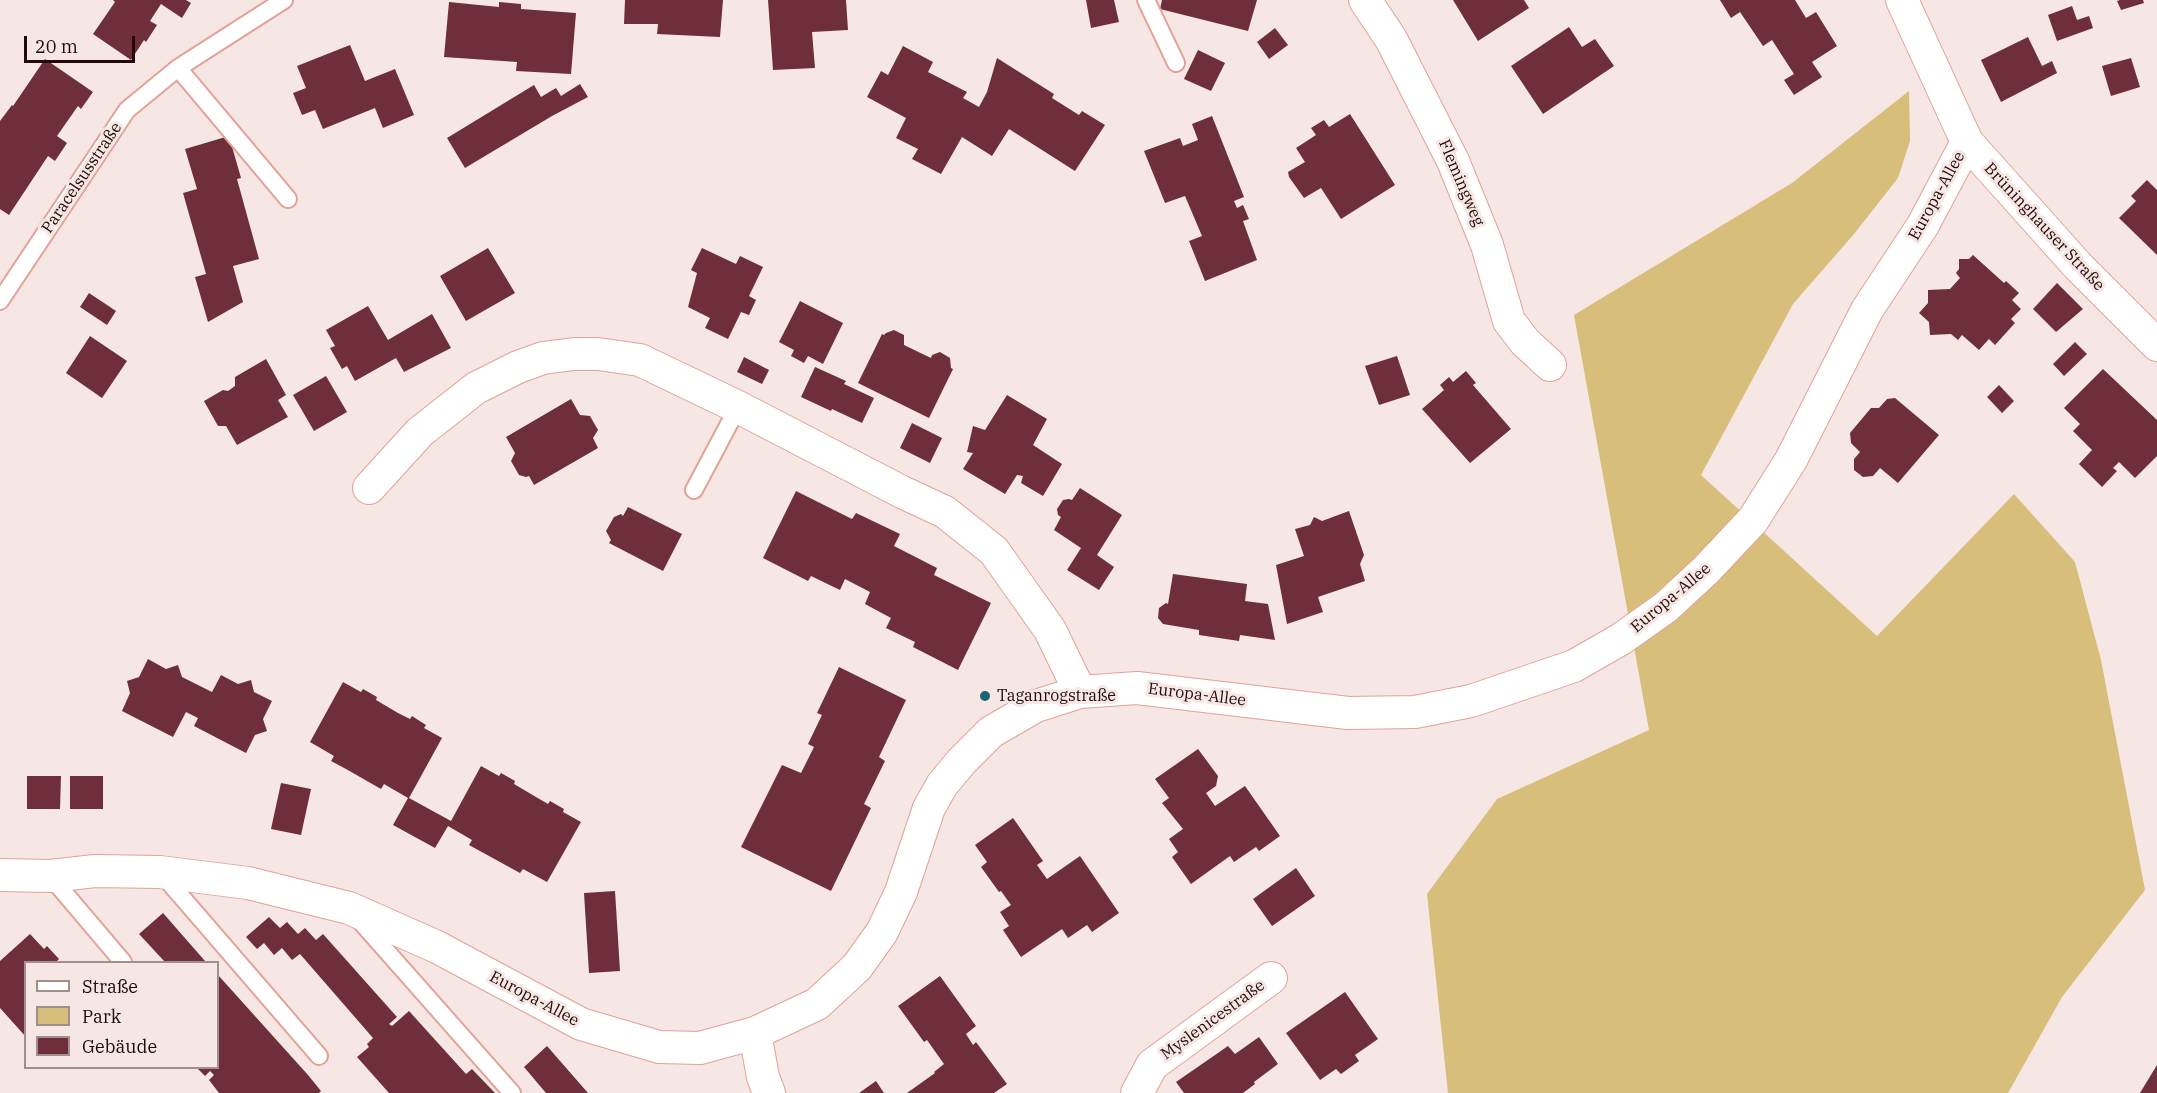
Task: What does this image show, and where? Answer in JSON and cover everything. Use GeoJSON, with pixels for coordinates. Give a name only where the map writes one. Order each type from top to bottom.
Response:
{"type":"FeatureCollection","features":[{"type":"Feature","properties":{"kind":"street","name":"Flemingweg"},"geometry":{"type":"LineString","coordinates":[[1365,0],[1391,39],[1453,161],[1487,245],[1509,321],[1525,342],[1550,365]]}},
{"type":"Feature","properties":{"kind":"street","name":"Brüninghauser Straße"},"geometry":{"type":"LineString","coordinates":[[1902,0],[1967,142],[2078,266],[2157,345]]}},
{"type":"Feature","properties":{"kind":"street","name":"Europa-Allee"},"geometry":{"type":"LineString","coordinates":[[0,875],[50,876],[95,871],[160,872],[249,883],[349,908],[437,947],[581,1024],[659,1047],[700,1048],[755,1033],[817,1004],[857,966],[882,932],[902,892],[928,808],[942,785],[991,732],[1036,706],[1080,692],[1137,688],[1348,712],[1415,712],[1471,701],[1574,666],[1621,639],[1666,607],[1698,578],[1754,520],[1791,460],[1867,310],[1923,225],[1967,142]]}},
{"type":"Feature","properties":{"kind":"street"},"geometry":{"type":"LineString","coordinates":[[369,488],[420,432],[476,388],[518,367],[543,358],[574,354],[598,354],[640,360],[945,512],[993,551],[1050,630],[1080,692]]}},
{"type":"Feature","properties":{"kind":"street","name":"Myslenicestraße"},"geometry":{"type":"LineString","coordinates":[[1137,1093],[1152,1065],[1270,978]]}},
{"type":"Feature","properties":{"kind":"street"},"geometry":{"type":"LineString","coordinates":[[755,1033],[763,1077],[769,1093]]}},
{"type":"Feature","properties":{"kind":"lane","name":"Paracelsusstraße"},"geometry":{"type":"LineString","coordinates":[[0,301],[127,110],[178,68],[285,0]]}},
{"type":"Feature","properties":{"kind":"lane"},"geometry":{"type":"LineString","coordinates":[[1146,0],[1176,63]]}},
{"type":"Feature","properties":{"kind":"lane"},"geometry":{"type":"LineString","coordinates":[[178,68],[288,199]]}},
{"type":"Feature","properties":{"kind":"lane"},"geometry":{"type":"LineString","coordinates":[[694,490],[738,407]]}},
{"type":"Feature","properties":{"kind":"lane"},"geometry":{"type":"LineString","coordinates":[[160,872],[319,1056]]}},
{"type":"Feature","properties":{"kind":"lane"},"geometry":{"type":"LineString","coordinates":[[50,876],[121,961]]}},
{"type":"Feature","properties":{"kind":"lane"},"geometry":{"type":"LineString","coordinates":[[349,908],[512,1093]]}},
{"type":"Feature","properties":{"kind":"green space"},"geometry":{"type":"Polygon","coordinates":[[[1909,91],[1910,141],[1898,178],[1854,234],[1793,304],[1701,475],[1877,636],[2014,494],[2075,562],[2101,660],[2145,890],[2062,997],[2008,1093],[1448,1093],[1427,894],[1497,799],[1649,730],[1574,315],[1792,183],[1909,91]]]}},
{"type":"Feature","properties":{"kind":"building"},"geometry":{"type":"Polygon","coordinates":[[[113,0],[186,0],[191,3],[182,18],[161,4],[150,21],[157,25],[131,60],[93,34],[115,2],[113,0]]]}},
{"type":"Feature","properties":{"kind":"building"},"geometry":{"type":"Polygon","coordinates":[[[625,0],[723,0],[720,37],[657,34],[658,24],[624,24],[625,0]]]}},
{"type":"Feature","properties":{"kind":"building"},"geometry":{"type":"Polygon","coordinates":[[[768,0],[846,0],[848,30],[812,32],[815,68],[773,70],[768,0]]]}},
{"type":"Feature","properties":{"kind":"building"},"geometry":{"type":"Polygon","coordinates":[[[1086,0],[1114,0],[1119,22],[1091,28],[1086,0]]]}},
{"type":"Feature","properties":{"kind":"building"},"geometry":{"type":"Polygon","coordinates":[[[1162,0],[1257,0],[1248,31],[1160,9],[1162,0]]]}},
{"type":"Feature","properties":{"kind":"building"},"geometry":{"type":"Polygon","coordinates":[[[1453,0],[1524,0],[1529,8],[1478,41],[1453,0]]]}},
{"type":"Feature","properties":{"kind":"building"},"geometry":{"type":"Polygon","coordinates":[[[1720,0],[1795,0],[1806,18],[1816,12],[1837,46],[1812,62],[1822,77],[1794,95],[1784,80],[1794,74],[1772,40],[1763,46],[1740,12],[1731,18],[1720,0]]]}},
{"type":"Feature","properties":{"kind":"building"},"geometry":{"type":"Polygon","coordinates":[[[2143,0],[2144,3],[2121,10],[2117,1],[2143,0]]]}},
{"type":"Feature","properties":{"kind":"building"},"geometry":{"type":"Polygon","coordinates":[[[449,2],[499,7],[499,2],[521,4],[521,9],[576,13],[571,74],[516,71],[517,62],[444,57],[449,2]]]}},
{"type":"Feature","properties":{"kind":"building"},"geometry":{"type":"Polygon","coordinates":[[[2072,6],[2077,20],[2089,16],[2093,28],[2057,41],[2048,15],[2072,6]]]}},
{"type":"Feature","properties":{"kind":"building"},"geometry":{"type":"Polygon","coordinates":[[[1569,27],[1582,47],[1595,39],[1614,66],[1543,114],[1511,66],[1569,27]]]}},
{"type":"Feature","properties":{"kind":"building"},"geometry":{"type":"Polygon","coordinates":[[[1275,28],[1288,45],[1269,59],[1257,42],[1275,28]]]}},
{"type":"Feature","properties":{"kind":"building"},"geometry":{"type":"Polygon","coordinates":[[[2028,37],[2042,66],[2052,61],[2057,73],[2001,102],[1981,60],[2028,37]]]}},
{"type":"Feature","properties":{"kind":"building"},"geometry":{"type":"Polygon","coordinates":[[[350,45],[365,81],[395,69],[414,115],[383,128],[375,108],[323,129],[315,110],[302,115],[293,93],[306,88],[297,66],[350,45]]]}},
{"type":"Feature","properties":{"kind":"building"},"geometry":{"type":"Polygon","coordinates":[[[903,46],[933,62],[928,72],[967,92],[963,98],[979,107],[987,92],[997,58],[1054,94],[1052,98],[1079,115],[1082,111],[1105,125],[1075,171],[1009,129],[992,156],[962,137],[941,174],[912,159],[918,149],[896,138],[906,118],[867,97],[881,71],[888,75],[903,46]]]}},
{"type":"Feature","properties":{"kind":"building"},"geometry":{"type":"Polygon","coordinates":[[[1198,50],[1225,63],[1211,91],[1184,79],[1198,50]]]}},
{"type":"Feature","properties":{"kind":"building"},"geometry":{"type":"Polygon","coordinates":[[[2131,58],[2140,87],[2111,96],[2102,66],[2131,58]]]}},
{"type":"Feature","properties":{"kind":"building"},"geometry":{"type":"Polygon","coordinates":[[[45,59],[93,92],[81,109],[78,106],[57,136],[67,143],[55,161],[48,156],[9,215],[0,209],[0,121],[45,59]]]}},
{"type":"Feature","properties":{"kind":"building"},"geometry":{"type":"Polygon","coordinates":[[[580,84],[588,97],[465,168],[447,138],[534,85],[541,97],[556,88],[561,96],[580,84]]]}},
{"type":"Feature","properties":{"kind":"building"},"geometry":{"type":"Polygon","coordinates":[[[1350,114],[1395,185],[1341,219],[1321,188],[1304,198],[1288,172],[1305,162],[1296,148],[1316,135],[1311,128],[1324,120],[1329,127],[1350,114]]]}},
{"type":"Feature","properties":{"kind":"building"},"geometry":{"type":"Polygon","coordinates":[[[1212,116],[1244,197],[1234,201],[1237,208],[1243,205],[1249,219],[1243,221],[1257,260],[1205,281],[1189,241],[1202,236],[1185,196],[1165,203],[1144,151],[1180,138],[1183,146],[1198,140],[1192,124],[1212,116]]]}},
{"type":"Feature","properties":{"kind":"building"},"geometry":{"type":"Polygon","coordinates":[[[229,136],[241,178],[237,179],[259,259],[233,266],[243,302],[208,322],[195,277],[206,274],[183,193],[197,189],[185,149],[229,136]]]}},
{"type":"Feature","properties":{"kind":"building"},"geometry":{"type":"Polygon","coordinates":[[[2147,180],[2157,190],[2157,255],[2119,218],[2136,201],[2131,196],[2147,180]]]}},
{"type":"Feature","properties":{"kind":"building"},"geometry":{"type":"Polygon","coordinates":[[[488,248],[515,293],[466,321],[440,276],[488,248]]]}},
{"type":"Feature","properties":{"kind":"building"},"geometry":{"type":"Polygon","coordinates":[[[702,248],[736,264],[740,256],[763,267],[749,296],[756,300],[749,315],[741,312],[728,339],[705,328],[710,318],[688,307],[697,273],[691,270],[702,248]]]}},
{"type":"Feature","properties":{"kind":"building"},"geometry":{"type":"Polygon","coordinates":[[[1973,255],[2004,283],[2006,281],[2019,293],[2012,300],[2021,309],[2011,319],[2015,323],[1995,345],[1989,339],[1979,350],[1962,335],[1958,340],[1951,334],[1930,335],[1929,322],[1919,313],[1928,303],[1928,290],[1950,289],[1960,278],[1956,273],[1959,269],[1959,259],[1969,259],[1973,255]]]}},
{"type":"Feature","properties":{"kind":"building"},"geometry":{"type":"Polygon","coordinates":[[[2057,283],[2083,309],[2056,332],[2033,309],[2057,283]]]}},
{"type":"Feature","properties":{"kind":"building"},"geometry":{"type":"Polygon","coordinates":[[[89,293],[116,311],[107,325],[80,307],[89,293]]]}},
{"type":"Feature","properties":{"kind":"building"},"geometry":{"type":"Polygon","coordinates":[[[800,301],[843,323],[823,364],[808,356],[804,363],[791,356],[794,350],[779,342],[800,301]]]}},
{"type":"Feature","properties":{"kind":"building"},"geometry":{"type":"Polygon","coordinates":[[[368,306],[388,340],[432,314],[451,348],[404,372],[396,358],[355,381],[347,366],[342,369],[330,348],[335,346],[326,330],[368,306]]]}},
{"type":"Feature","properties":{"kind":"building"},"geometry":{"type":"Polygon","coordinates":[[[894,330],[904,335],[904,345],[931,358],[932,355],[940,352],[950,358],[953,369],[929,418],[858,383],[882,334],[894,330]]]}},
{"type":"Feature","properties":{"kind":"building"},"geometry":{"type":"Polygon","coordinates":[[[90,336],[127,361],[102,398],[66,373],[90,336]]]}},
{"type":"Feature","properties":{"kind":"building"},"geometry":{"type":"Polygon","coordinates":[[[2075,342],[2087,354],[2064,376],[2053,364],[2075,342]]]}},
{"type":"Feature","properties":{"kind":"building"},"geometry":{"type":"Polygon","coordinates":[[[1397,356],[1410,395],[1379,405],[1365,366],[1397,356]]]}},
{"type":"Feature","properties":{"kind":"building"},"geometry":{"type":"Polygon","coordinates":[[[744,357],[769,370],[762,384],[737,372],[744,357]]]}},
{"type":"Feature","properties":{"kind":"building"},"geometry":{"type":"Polygon","coordinates":[[[266,359],[286,395],[278,400],[288,417],[237,445],[226,426],[218,426],[204,401],[223,390],[228,391],[235,386],[235,377],[266,359]]]}},
{"type":"Feature","properties":{"kind":"building"},"geometry":{"type":"Polygon","coordinates":[[[815,367],[846,381],[844,384],[874,398],[862,423],[801,397],[815,367]]]}},
{"type":"Feature","properties":{"kind":"building"},"geometry":{"type":"Polygon","coordinates":[[[2103,369],[2157,420],[2157,456],[2135,478],[2119,462],[2113,468],[2117,471],[2102,487],[2079,464],[2092,450],[2073,431],[2080,424],[2064,408],[2103,369]]]}},
{"type":"Feature","properties":{"kind":"building"},"geometry":{"type":"Polygon","coordinates":[[[1466,371],[1476,383],[1473,385],[1511,429],[1470,463],[1422,409],[1444,390],[1440,385],[1449,377],[1453,382],[1466,371]]]}},
{"type":"Feature","properties":{"kind":"building"},"geometry":{"type":"Polygon","coordinates":[[[326,376],[347,412],[314,431],[293,395],[326,376]]]}},
{"type":"Feature","properties":{"kind":"building"},"geometry":{"type":"Polygon","coordinates":[[[1999,385],[2014,401],[2002,413],[1987,397],[1999,385]]]}},
{"type":"Feature","properties":{"kind":"building"},"geometry":{"type":"Polygon","coordinates":[[[1007,395],[1047,419],[1033,445],[1062,464],[1043,496],[1021,483],[1023,476],[1017,475],[1005,494],[963,469],[973,453],[967,452],[973,426],[985,430],[1007,395]]]}},
{"type":"Feature","properties":{"kind":"building"},"geometry":{"type":"Polygon","coordinates":[[[1895,398],[1939,435],[1898,483],[1880,468],[1873,476],[1863,477],[1854,470],[1854,459],[1860,452],[1851,443],[1850,433],[1871,408],[1879,408],[1887,399],[1895,398]]]}},
{"type":"Feature","properties":{"kind":"building"},"geometry":{"type":"Polygon","coordinates":[[[571,399],[580,415],[590,416],[598,430],[593,438],[598,448],[534,485],[529,476],[519,475],[511,461],[515,453],[506,437],[571,399]]]}},
{"type":"Feature","properties":{"kind":"building"},"geometry":{"type":"Polygon","coordinates":[[[912,423],[942,438],[930,463],[900,448],[912,423]]]}},
{"type":"Feature","properties":{"kind":"building"},"geometry":{"type":"Polygon","coordinates":[[[1080,488],[1122,515],[1097,555],[1114,567],[1099,590],[1067,570],[1081,548],[1054,530],[1061,517],[1057,509],[1063,500],[1072,500],[1080,488]]]}},
{"type":"Feature","properties":{"kind":"building"},"geometry":{"type":"Polygon","coordinates":[[[796,491],[852,519],[856,513],[900,534],[894,546],[937,568],[934,575],[991,603],[958,670],[913,647],[915,642],[886,628],[891,618],[865,604],[870,592],[845,579],[840,590],[811,576],[808,581],[763,558],[796,491]]]}},
{"type":"Feature","properties":{"kind":"building"},"geometry":{"type":"Polygon","coordinates":[[[628,507],[682,534],[663,571],[609,543],[611,540],[606,531],[614,517],[621,514],[623,516],[628,507]]]}},
{"type":"Feature","properties":{"kind":"building"},"geometry":{"type":"Polygon","coordinates":[[[1349,511],[1364,555],[1360,564],[1365,581],[1318,597],[1323,612],[1287,624],[1276,565],[1304,556],[1295,529],[1310,525],[1314,517],[1322,521],[1349,511]]]}},
{"type":"Feature","properties":{"kind":"building"},"geometry":{"type":"Polygon","coordinates":[[[1173,574],[1247,584],[1245,601],[1268,604],[1275,640],[1240,635],[1239,641],[1199,635],[1199,630],[1163,624],[1158,618],[1159,608],[1168,604],[1173,574]]]}},
{"type":"Feature","properties":{"kind":"building"},"geometry":{"type":"Polygon","coordinates":[[[148,659],[166,669],[178,665],[182,677],[212,692],[221,675],[238,684],[251,680],[254,692],[272,701],[263,719],[267,731],[255,735],[246,753],[194,726],[198,718],[186,712],[173,737],[122,711],[130,693],[127,681],[139,677],[148,659]]]}},
{"type":"Feature","properties":{"kind":"building"},"geometry":{"type":"Polygon","coordinates":[[[839,667],[906,700],[879,757],[885,761],[864,804],[871,808],[831,891],[741,847],[782,765],[801,773],[814,747],[808,744],[822,715],[817,713],[839,667]]]}},
{"type":"Feature","properties":{"kind":"building"},"geometry":{"type":"Polygon","coordinates":[[[343,682],[361,692],[363,689],[377,697],[376,700],[410,719],[412,716],[426,725],[424,728],[442,738],[409,798],[451,821],[481,766],[499,776],[501,773],[515,781],[514,784],[548,804],[550,801],[564,809],[563,812],[581,822],[547,882],[523,869],[520,873],[469,845],[472,840],[448,826],[435,848],[393,825],[408,798],[384,784],[381,789],[331,761],[334,756],[310,742],[343,682]]]}},
{"type":"Feature","properties":{"kind":"building"},"geometry":{"type":"Polygon","coordinates":[[[1198,749],[1218,776],[1216,786],[1206,793],[1215,806],[1245,786],[1280,836],[1259,851],[1256,847],[1234,862],[1230,856],[1191,884],[1172,857],[1178,852],[1169,839],[1183,829],[1162,803],[1169,798],[1155,779],[1198,749]]]}},
{"type":"Feature","properties":{"kind":"building"},"geometry":{"type":"Polygon","coordinates":[[[27,776],[61,776],[60,809],[27,809],[27,776]]]}},
{"type":"Feature","properties":{"kind":"building"},"geometry":{"type":"Polygon","coordinates":[[[70,776],[103,776],[103,809],[70,809],[70,776]]]}},
{"type":"Feature","properties":{"kind":"building"},"geometry":{"type":"Polygon","coordinates":[[[281,783],[311,789],[301,835],[271,829],[281,783]]]}},
{"type":"Feature","properties":{"kind":"building"},"geometry":{"type":"Polygon","coordinates":[[[1013,818],[1043,861],[1037,865],[1047,879],[1080,856],[1119,913],[1092,932],[1087,925],[1068,938],[1062,929],[1021,957],[1003,930],[1009,926],[1000,912],[1011,905],[981,867],[987,862],[975,845],[1013,818]]]}},
{"type":"Feature","properties":{"kind":"building"},"geometry":{"type":"Polygon","coordinates":[[[1296,868],[1315,896],[1272,926],[1253,899],[1296,868]]]}},
{"type":"Feature","properties":{"kind":"building"},"geometry":{"type":"Polygon","coordinates":[[[615,891],[620,971],[589,973],[584,893],[615,891]]]}},
{"type":"Feature","properties":{"kind":"building"},"geometry":{"type":"Polygon","coordinates":[[[163,913],[205,961],[164,961],[139,934],[163,913]]]}},
{"type":"Feature","properties":{"kind":"building"},"geometry":{"type":"Polygon","coordinates":[[[269,917],[280,928],[287,922],[298,934],[305,928],[316,940],[323,934],[397,1017],[389,1024],[392,1026],[409,1011],[466,1074],[472,1069],[495,1093],[389,1093],[357,1057],[369,1047],[367,1044],[373,1038],[300,954],[292,960],[282,948],[274,955],[264,943],[257,949],[246,937],[269,917]]]}},
{"type":"Feature","properties":{"kind":"building"},"geometry":{"type":"Polygon","coordinates":[[[30,934],[44,949],[47,946],[59,959],[57,961],[24,961],[24,1035],[0,1008],[0,961],[30,934]]]}},
{"type":"Feature","properties":{"kind":"building"},"geometry":{"type":"Polygon","coordinates":[[[219,976],[321,1091],[319,1093],[219,1093],[209,1080],[214,1075],[210,1071],[205,1076],[198,1069],[219,1069],[219,976]]]}},
{"type":"Feature","properties":{"kind":"building"},"geometry":{"type":"Polygon","coordinates":[[[940,976],[976,1026],[966,1034],[973,1045],[976,1042],[1007,1084],[994,1093],[907,1093],[944,1064],[927,1040],[924,1042],[898,1006],[940,976]]]}},
{"type":"Feature","properties":{"kind":"building"},"geometry":{"type":"Polygon","coordinates":[[[1345,992],[1378,1039],[1355,1055],[1359,1061],[1341,1074],[1336,1069],[1320,1080],[1286,1033],[1345,992]]]}},
{"type":"Feature","properties":{"kind":"building"},"geometry":{"type":"Polygon","coordinates":[[[1259,1037],[1278,1064],[1243,1093],[1184,1093],[1176,1082],[1228,1046],[1235,1054],[1259,1037]]]}},
{"type":"Feature","properties":{"kind":"building"},"geometry":{"type":"Polygon","coordinates":[[[547,1046],[588,1093],[546,1093],[524,1067],[547,1046]]]}},
{"type":"Feature","properties":{"kind":"building"},"geometry":{"type":"Polygon","coordinates":[[[2157,1065],[2157,1093],[2140,1093],[2157,1065]]]}},
{"type":"Feature","properties":{"kind":"building"},"geometry":{"type":"Polygon","coordinates":[[[876,1081],[884,1093],[859,1093],[876,1081]]]}},
{"type":"Feature","properties":{"kind":"place","name":"Taganrogstraße"},"geometry":{"type":"Point","coordinates":[985,696]}}]}
